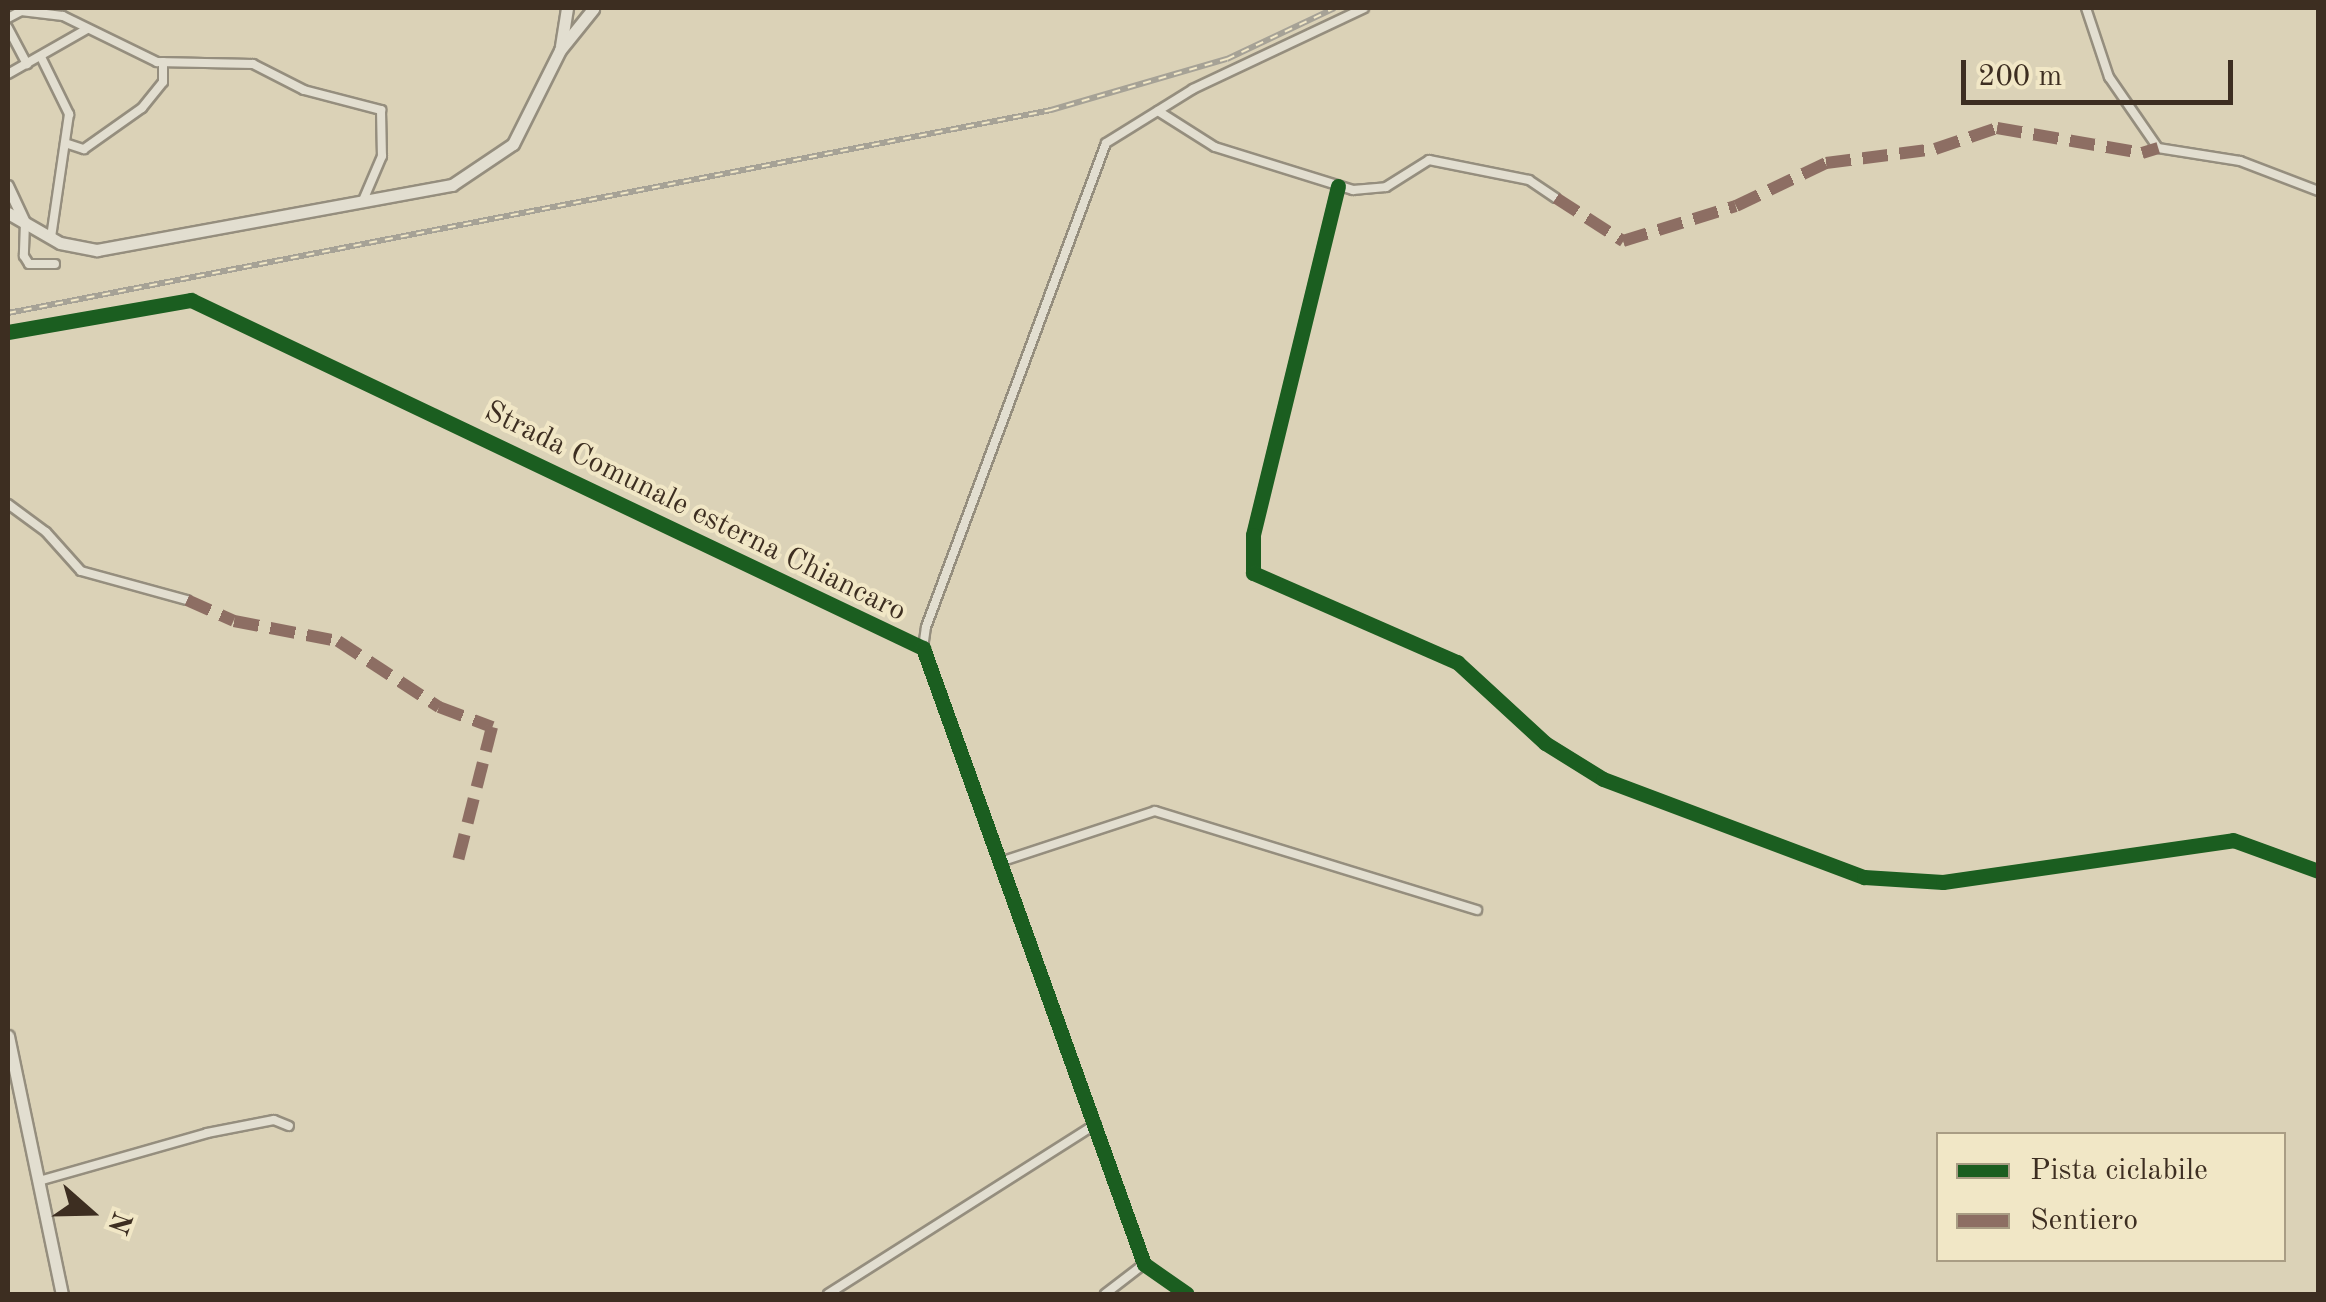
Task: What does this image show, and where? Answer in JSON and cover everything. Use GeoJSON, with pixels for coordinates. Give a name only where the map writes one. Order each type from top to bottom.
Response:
{"type":"FeatureCollection","features":[{"type":"Feature","properties":{"kind":"main road"},"geometry":{"type":"LineString","coordinates":[[8,213],[51,238],[97,250],[438,190],[499,158],[522,134],[560,50],[567,8]]}},
{"type":"Feature","properties":{"kind":"main road"},"geometry":{"type":"LineString","coordinates":[[578,8],[595,8]]}},
{"type":"Feature","properties":{"kind":"main road"},"geometry":{"type":"LineString","coordinates":[[560,50],[595,8]]}},
{"type":"Feature","properties":{"kind":"main road"},"geometry":{"type":"LineString","coordinates":[[8,1036],[62,1294]]}},
{"type":"Feature","properties":{"kind":"street"},"geometry":{"type":"LineString","coordinates":[[924,648],[926,627],[1106,143],[1158,111],[1364,8]]}},
{"type":"Feature","properties":{"kind":"street"},"geometry":{"type":"LineString","coordinates":[[2086,8],[2109,77],[2158,148],[2240,161],[2318,191]]}},
{"type":"Feature","properties":{"kind":"street"},"geometry":{"type":"LineString","coordinates":[[8,18],[40,11],[160,62],[253,64],[304,90],[381,110],[382,156],[362,202]]}},
{"type":"Feature","properties":{"kind":"street"},"geometry":{"type":"LineString","coordinates":[[8,28],[27,64]]}},
{"type":"Feature","properties":{"kind":"street"},"geometry":{"type":"LineString","coordinates":[[8,74],[87,29]]}},
{"type":"Feature","properties":{"kind":"street"},"geometry":{"type":"LineString","coordinates":[[41,57],[70,114],[51,238]]}},
{"type":"Feature","properties":{"kind":"street"},"geometry":{"type":"LineString","coordinates":[[65,143],[84,149],[142,108],[163,82],[160,62]]}},
{"type":"Feature","properties":{"kind":"street"},"geometry":{"type":"LineString","coordinates":[[1158,111],[1206,143],[1338,186],[1379,190],[1429,160],[1529,180],[1556,198]]}},
{"type":"Feature","properties":{"kind":"street"},"geometry":{"type":"LineString","coordinates":[[8,186],[25,222],[24,256],[29,264],[55,264]]}},
{"type":"Feature","properties":{"kind":"street"},"geometry":{"type":"LineString","coordinates":[[1338,186],[1253,535],[1253,573],[1456,662],[1545,742],[1603,779],[1864,877],[1944,882],[2233,840],[2318,871]]}},
{"type":"Feature","properties":{"kind":"street","name":"Strada Comunale esterna Chiancaro"},"geometry":{"type":"LineString","coordinates":[[8,332],[190,300],[924,648],[1003,860],[1144,1264]]}},
{"type":"Feature","properties":{"kind":"street"},"geometry":{"type":"LineString","coordinates":[[8,504],[46,532],[81,571],[186,600]]}},
{"type":"Feature","properties":{"kind":"street"},"geometry":{"type":"LineString","coordinates":[[1003,860],[1155,811],[1477,910]]}},
{"type":"Feature","properties":{"kind":"street"},"geometry":{"type":"LineString","coordinates":[[39,1181],[208,1133],[274,1120],[288,1126]]}},
{"type":"Feature","properties":{"kind":"street"},"geometry":{"type":"LineString","coordinates":[[828,1294],[1096,1124]]}},
{"type":"Feature","properties":{"kind":"street"},"geometry":{"type":"LineString","coordinates":[[1105,1294],[1144,1264],[1187,1294]]}},
{"type":"Feature","properties":{"kind":"railway"},"geometry":{"type":"LineString","coordinates":[[8,313],[1051,110],[1227,59],[1335,8]]}},
{"type":"Feature","properties":{"kind":"marked path"},"geometry":{"type":"LineString","coordinates":[[1556,198],[1623,241],[1736,206],[1826,163],[1935,149],[1997,128],[2142,153],[2158,148]]}},
{"type":"Feature","properties":{"kind":"marked path"},"geometry":{"type":"LineString","coordinates":[[187,600],[234,621],[338,641],[439,707],[492,727],[458,860]]}},
{"type":"Feature","properties":{"kind":"cycle path"},"geometry":{"type":"LineString","coordinates":[[1338,186],[1253,535],[1253,573],[1457,662],[1545,743],[1603,779],[1864,877],[1943,882],[2233,840],[2318,871]]}},
{"type":"Feature","properties":{"kind":"cycle path"},"geometry":{"type":"LineString","coordinates":[[8,332],[191,300],[923,648],[1144,1264],[1187,1294]]}}]}
